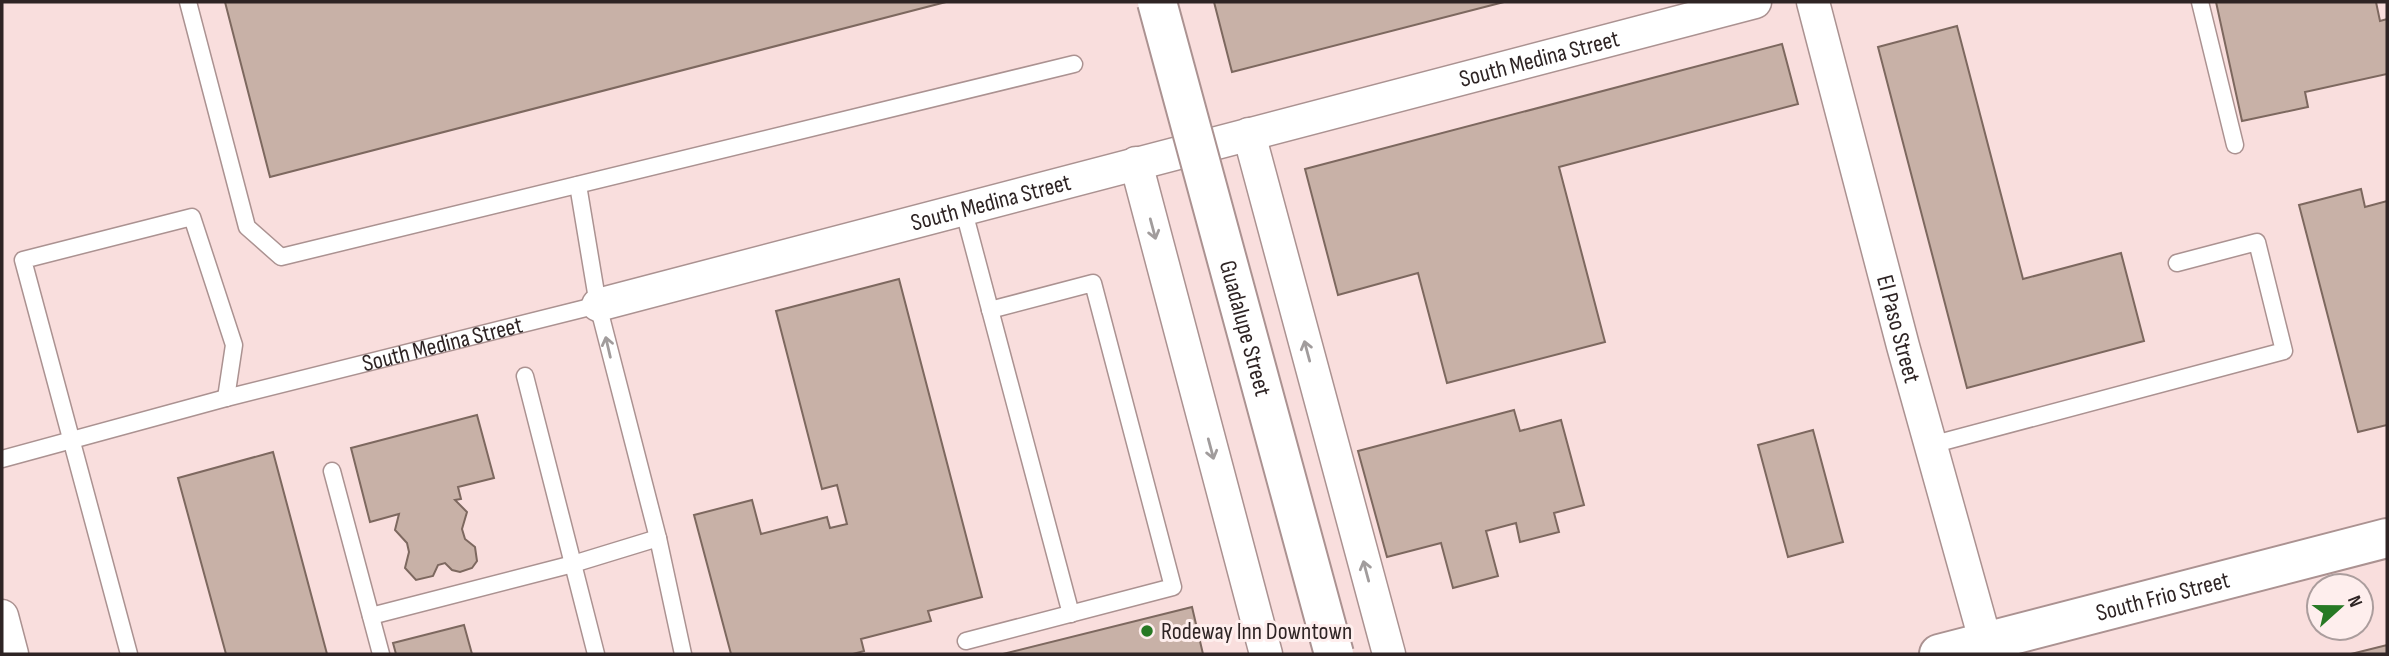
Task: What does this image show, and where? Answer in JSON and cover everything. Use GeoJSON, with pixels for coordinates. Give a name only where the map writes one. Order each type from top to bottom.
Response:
{"type":"FeatureCollection","features":[{"type":"Feature","properties":{"kind":"main road","name":"Guadalupe Street"},"geometry":{"type":"LineString","coordinates":[[1157,2],[1334,654]]}},
{"type":"Feature","properties":{"kind":"main road","name":"South Frio Street"},"geometry":{"type":"LineString","coordinates":[[1939,654],[1987,648],[2387,538]]}},
{"type":"Feature","properties":{"kind":"street","name":"South Medina Street"},"geometry":{"type":"LineString","coordinates":[[598,305],[1755,2]]}},
{"type":"Feature","properties":{"kind":"street","name":"El Paso Street"},"geometry":{"type":"LineString","coordinates":[[1814,2],[1987,648]]}},
{"type":"Feature","properties":{"kind":"street"},"geometry":{"type":"LineString","coordinates":[[1249,134],[1389,654]]}},
{"type":"Feature","properties":{"kind":"street"},"geometry":{"type":"LineString","coordinates":[[1136,163],[1266,654]]}},
{"type":"Feature","properties":{"kind":"street"},"geometry":{"type":"LineString","coordinates":[[2,616],[12,654]]}},
{"type":"Feature","properties":{"kind":"lane"},"geometry":{"type":"LineString","coordinates":[[188,2],[247,227],[281,257],[1074,64]]}},
{"type":"Feature","properties":{"kind":"lane"},"geometry":{"type":"LineString","coordinates":[[2200,2],[2235,145]]}},
{"type":"Feature","properties":{"kind":"lane"},"geometry":{"type":"LineString","coordinates":[[578,185],[598,305],[658,538],[683,654]]}},
{"type":"Feature","properties":{"kind":"lane"},"geometry":{"type":"LineString","coordinates":[[963,208],[1070,614]]}},
{"type":"Feature","properties":{"kind":"lane"},"geometry":{"type":"LineString","coordinates":[[129,654],[23,260],[192,217],[234,345],[226,398]]}},
{"type":"Feature","properties":{"kind":"lane"},"geometry":{"type":"LineString","coordinates":[[1931,445],[2284,351],[2257,242],[2177,263]]}},
{"type":"Feature","properties":{"kind":"lane"},"geometry":{"type":"LineString","coordinates":[[966,641],[1173,587],[1093,283],[990,310]]}},
{"type":"Feature","properties":{"kind":"lane","name":"South Medina Street"},"geometry":{"type":"LineString","coordinates":[[2,459],[226,398],[598,305]]}},
{"type":"Feature","properties":{"kind":"lane"},"geometry":{"type":"LineString","coordinates":[[525,376],[596,654]]}},
{"type":"Feature","properties":{"kind":"lane"},"geometry":{"type":"LineString","coordinates":[[332,471],[381,654]]}},
{"type":"Feature","properties":{"kind":"lane"},"geometry":{"type":"LineString","coordinates":[[371,616],[573,564],[658,538]]}},
{"type":"Feature","properties":{"kind":"building"},"geometry":{"type":"Polygon","coordinates":[[[225,2],[946,2],[270,177],[225,2]]]}},
{"type":"Feature","properties":{"kind":"building"},"geometry":{"type":"Polygon","coordinates":[[[1214,2],[1504,2],[1232,72],[1214,2]]]}},
{"type":"Feature","properties":{"kind":"building"},"geometry":{"type":"Polygon","coordinates":[[[2216,2],[2376,2],[2380,21],[2387,19],[2387,74],[2305,92],[2308,107],[2242,121],[2216,2]]]}},
{"type":"Feature","properties":{"kind":"building"},"geometry":{"type":"Polygon","coordinates":[[[1957,26],[2023,279],[2121,253],[2144,341],[1967,388],[1878,47],[1957,26]]]}},
{"type":"Feature","properties":{"kind":"building"},"geometry":{"type":"Polygon","coordinates":[[[1782,44],[1798,104],[1559,167],[1605,342],[1447,383],[1418,273],[1338,295],[1305,169],[1782,44]]]}},
{"type":"Feature","properties":{"kind":"building"},"geometry":{"type":"Polygon","coordinates":[[[2361,189],[2365,207],[2387,201],[2387,425],[2358,432],[2299,205],[2361,189]]]}},
{"type":"Feature","properties":{"kind":"building"},"geometry":{"type":"Polygon","coordinates":[[[899,279],[982,597],[928,611],[931,621],[861,639],[864,651],[853,654],[731,654],[694,515],[752,500],[761,534],[827,517],[830,528],[847,524],[837,485],[822,489],[776,311],[899,279]]]}},
{"type":"Feature","properties":{"kind":"building"},"geometry":{"type":"Polygon","coordinates":[[[1514,410],[1520,431],[1561,420],[1584,505],[1554,513],[1559,532],[1520,542],[1516,523],[1486,531],[1498,576],[1453,588],[1441,543],[1387,557],[1358,451],[1514,410]]]}},
{"type":"Feature","properties":{"kind":"building"},"geometry":{"type":"Polygon","coordinates":[[[477,415],[494,478],[458,487],[461,499],[455,500],[467,512],[462,529],[465,539],[475,547],[477,561],[472,568],[460,572],[452,570],[445,563],[438,565],[433,576],[416,580],[405,568],[409,552],[407,543],[395,530],[399,514],[370,522],[351,448],[477,415]]]}},
{"type":"Feature","properties":{"kind":"building"},"geometry":{"type":"Polygon","coordinates":[[[1813,430],[1843,542],[1788,557],[1758,445],[1813,430]]]}},
{"type":"Feature","properties":{"kind":"building"},"geometry":{"type":"Polygon","coordinates":[[[273,452],[327,654],[226,654],[178,478],[273,452]]]}},
{"type":"Feature","properties":{"kind":"building","name":"Rodeway Inn Downtown"},"geometry":{"type":"Polygon","coordinates":[[[1192,607],[1203,654],[1003,654],[1192,607]]]}},
{"type":"Feature","properties":{"kind":"building"},"geometry":{"type":"Polygon","coordinates":[[[464,625],[472,654],[396,654],[393,643],[464,625]]]}},
{"type":"Feature","properties":{"kind":"building"},"geometry":{"type":"Polygon","coordinates":[[[2387,645],[2387,654],[2351,654],[2387,645]]]}},
{"type":"Feature","properties":{"kind":"place","name":"Rodeway Inn Downtown"},"geometry":{"type":"Point","coordinates":[1147,631]}}]}
